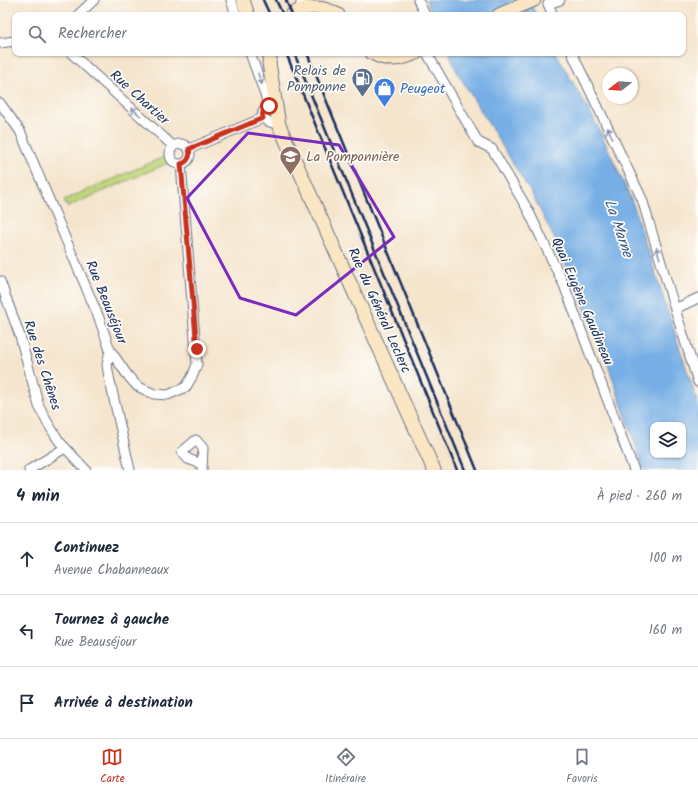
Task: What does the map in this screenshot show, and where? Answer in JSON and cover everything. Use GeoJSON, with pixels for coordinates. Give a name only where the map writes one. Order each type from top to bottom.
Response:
{"type":"FeatureCollection","features":[{"type":"Feature","properties":{"kind":"main road"},"geometry":{"type":"LineString","coordinates":[[506,12],[534,0]]}},
{"type":"Feature","properties":{"kind":"main road"},"geometry":{"type":"LineString","coordinates":[[297,10],[325,9]]}},
{"type":"Feature","properties":{"kind":"main road","name":"Rue du Général Leclerc"},"geometry":{"type":"LineString","coordinates":[[270,56],[276,116],[434,470]]}},
{"type":"Feature","properties":{"kind":"main road"},"geometry":{"type":"LineString","coordinates":[[379,56],[393,60],[408,56]]}},
{"type":"Feature","properties":{"kind":"street"},"geometry":{"type":"LineString","coordinates":[[81,12],[94,0]]}},
{"type":"Feature","properties":{"kind":"street"},"geometry":{"type":"LineString","coordinates":[[230,0],[245,11]]}},
{"type":"Feature","properties":{"kind":"street"},"geometry":{"type":"LineString","coordinates":[[418,0],[424,12]]}},
{"type":"Feature","properties":{"kind":"street"},"geometry":{"type":"LineString","coordinates":[[552,12],[548,4],[560,0]]}},
{"type":"Feature","properties":{"kind":"street"},"geometry":{"type":"LineString","coordinates":[[0,43],[12,41]]}},
{"type":"Feature","properties":{"kind":"street","name":"Rue Chartier"},"geometry":{"type":"LineString","coordinates":[[74,56],[173,146]]}},
{"type":"Feature","properties":{"kind":"street"},"geometry":{"type":"LineString","coordinates":[[251,56],[276,116]]}},
{"type":"Feature","properties":{"kind":"street","name":"Quai Eugène Gaudineau"},"geometry":{"type":"LineString","coordinates":[[429,56],[478,142],[492,149],[528,210],[564,285],[634,470]]}},
{"type":"Feature","properties":{"kind":"street"},"geometry":{"type":"LineString","coordinates":[[573,56],[642,199],[698,382]]}},
{"type":"Feature","properties":{"kind":"street","name":"Rue Beauséjour"},"geometry":{"type":"LineString","coordinates":[[0,103],[20,131],[99,318],[110,350],[128,376],[137,386],[154,394],[168,394],[186,387],[197,364],[181,164]]}},
{"type":"Feature","properties":{"kind":"street"},"geometry":{"type":"LineString","coordinates":[[263,118],[262,113],[264,108],[276,116]]}},
{"type":"Feature","properties":{"kind":"street"},"geometry":{"type":"LineString","coordinates":[[263,118],[267,121],[276,116]]}},
{"type":"Feature","properties":{"kind":"street"},"geometry":{"type":"LineString","coordinates":[[189,149],[263,118]]}},
{"type":"Feature","properties":{"kind":"street"},"geometry":{"type":"LineString","coordinates":[[176,144],[184,144],[189,149],[189,159],[181,164],[173,162],[170,158],[170,151],[176,144]]}},
{"type":"Feature","properties":{"kind":"street","name":"Rue des Chênes"},"geometry":{"type":"LineString","coordinates":[[0,281],[20,336],[40,406],[47,422],[59,441],[86,470]]}},
{"type":"Feature","properties":{"kind":"street"},"geometry":{"type":"LineString","coordinates":[[675,309],[698,298]]}},
{"type":"Feature","properties":{"kind":"street"},"geometry":{"type":"LineString","coordinates":[[110,350],[107,365],[130,470]]}},
{"type":"Feature","properties":{"kind":"street"},"geometry":{"type":"LineString","coordinates":[[29,470],[66,448]]}},
{"type":"Feature","properties":{"kind":"highlighted area"},"geometry":{"type":"Polygon","coordinates":[[[248,133],[339,145],[394,237],[296,315],[240,298],[187,198],[248,133]]]}},
{"type":"Feature","properties":{"kind":"green space"},"geometry":{"type":"Polygon","coordinates":[[[166,156],[168,163],[67,207],[64,200],[166,156]]]}},
{"type":"Feature","properties":{"kind":"water"},"geometry":{"type":"Polygon","coordinates":[[[426,0],[529,0],[535,12],[431,12],[426,0]]]}},
{"type":"Feature","properties":{"kind":"water","name":"La Marne"},"geometry":{"type":"Polygon","coordinates":[[[450,56],[558,56],[598,127],[631,199],[698,404],[698,470],[644,470],[605,356],[555,240],[533,196],[457,72],[450,56]]]}},
{"type":"Feature","properties":{"kind":"railway"},"geometry":{"type":"LineString","coordinates":[[263,0],[269,12]]}},
{"type":"Feature","properties":{"kind":"railway"},"geometry":{"type":"LineString","coordinates":[[276,0],[282,12]]}},
{"type":"Feature","properties":{"kind":"railway"},"geometry":{"type":"LineString","coordinates":[[286,0],[291,12]]}},
{"type":"Feature","properties":{"kind":"railway"},"geometry":{"type":"LineString","coordinates":[[287,56],[457,470]]}},
{"type":"Feature","properties":{"kind":"railway"},"geometry":{"type":"LineString","coordinates":[[295,56],[465,470]]}},
{"type":"Feature","properties":{"kind":"railway"},"geometry":{"type":"LineString","coordinates":[[308,56],[477,470]]}},
{"type":"Feature","properties":{"kind":"place","name":"Relais de Pomponne"},"geometry":{"type":"Point","coordinates":[362,98]}},
{"type":"Feature","properties":{"kind":"place","name":"Peugeot"},"geometry":{"type":"Point","coordinates":[384,108]}},
{"type":"Feature","properties":{"kind":"place","name":"La Pomponnière"},"geometry":{"type":"Point","coordinates":[290,176]}},
{"type":"Feature","properties":{"kind":"route"},"geometry":{"type":"LineString","coordinates":[[197,349],[181,164],[189,159],[189,149],[263,118],[262,113],[264,108],[269,106]]}}]}
